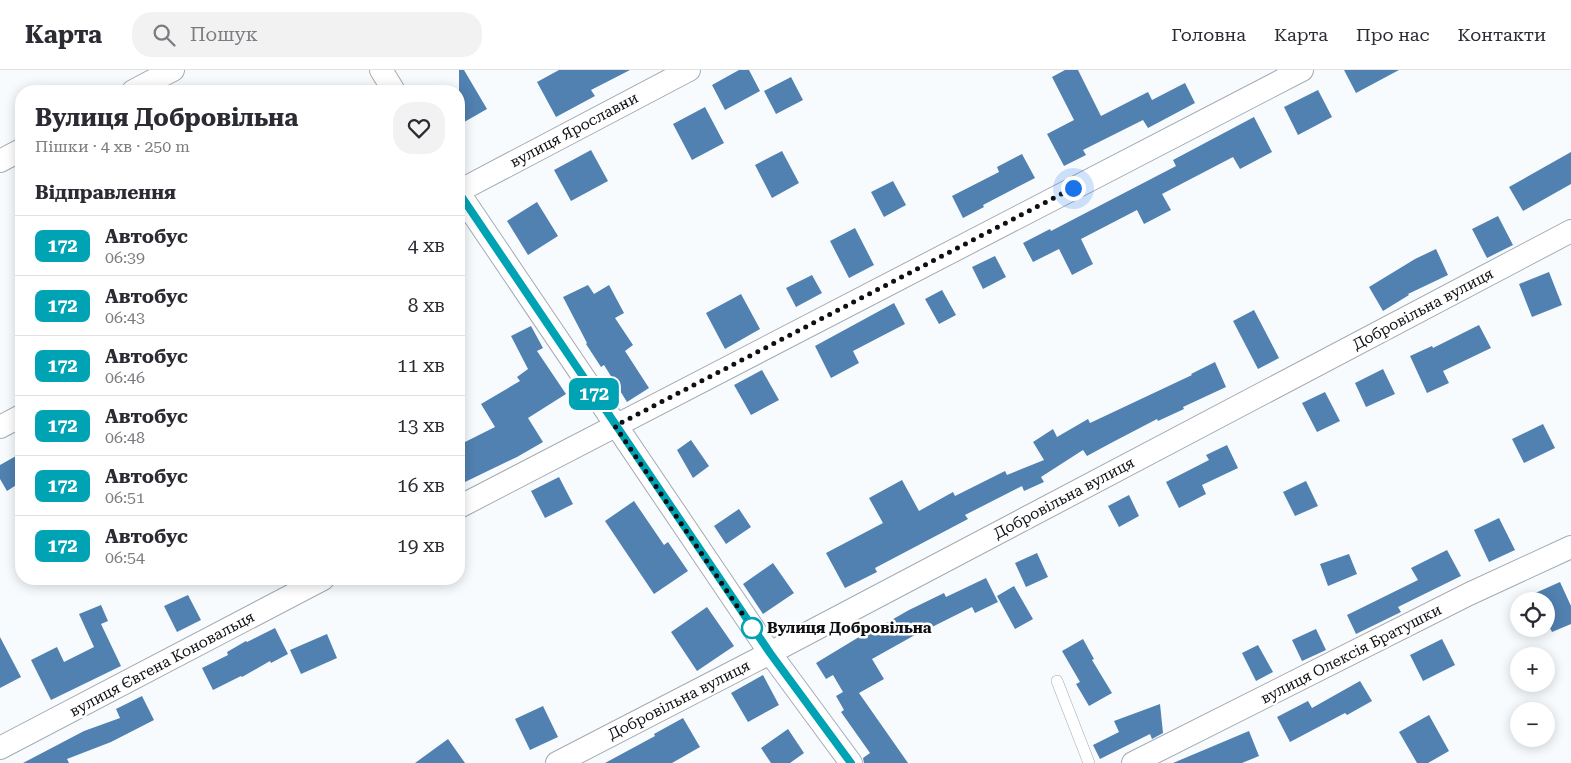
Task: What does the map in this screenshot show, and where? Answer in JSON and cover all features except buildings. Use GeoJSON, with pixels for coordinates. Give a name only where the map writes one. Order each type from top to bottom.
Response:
{"type":"FeatureCollection","features":[{"type":"Feature","properties":{"kind":"street"},"geometry":{"type":"LineString","coordinates":[[144,85],[173,70]]}},
{"type":"Feature","properties":{"kind":"street"},"geometry":{"type":"LineString","coordinates":[[381,70],[390,85]]}},
{"type":"Feature","properties":{"kind":"street","name":"вулиця Ярославни"},"geometry":{"type":"LineString","coordinates":[[465,189],[689,70]]}},
{"type":"Feature","properties":{"kind":"street"},"geometry":{"type":"LineString","coordinates":[[465,505],[1302,70]]}},
{"type":"Feature","properties":{"kind":"street"},"geometry":{"type":"LineString","coordinates":[[0,161],[15,153]]}},
{"type":"Feature","properties":{"kind":"street"},"geometry":{"type":"LineString","coordinates":[[465,201],[615,426],[770,653],[851,763]]}},
{"type":"Feature","properties":{"kind":"street","name":"Добровільна вулиця"},"geometry":{"type":"LineString","coordinates":[[557,763],[770,653],[1571,231]]}},
{"type":"Feature","properties":{"kind":"street"},"geometry":{"type":"LineString","coordinates":[[0,427],[15,419]]}},
{"type":"Feature","properties":{"kind":"street","name":"вулиця Олексія Братушки"},"geometry":{"type":"LineString","coordinates":[[1133,763],[1469,594],[1571,547]]}},
{"type":"Feature","properties":{"kind":"street","name":"вулиця Євгена Коновальця"},"geometry":{"type":"LineString","coordinates":[[0,748],[312,585]]}},
{"type":"Feature","properties":{"kind":"lane"},"geometry":{"type":"LineString","coordinates":[[1057,681],[1089,763]]}},
{"type":"Feature","properties":{"kind":"bus line","name":"172"},"geometry":{"type":"LineString","coordinates":[[465,202],[770,653],[851,763]]}},
{"type":"Feature","properties":{"kind":"place","name":"Вулиця Добровільна"},"geometry":{"type":"Point","coordinates":[752,628]}},
{"type":"Feature","properties":{"kind":"route"},"geometry":{"type":"LineString","coordinates":[[752,628],[615,426],[1073,188]]}}]}
